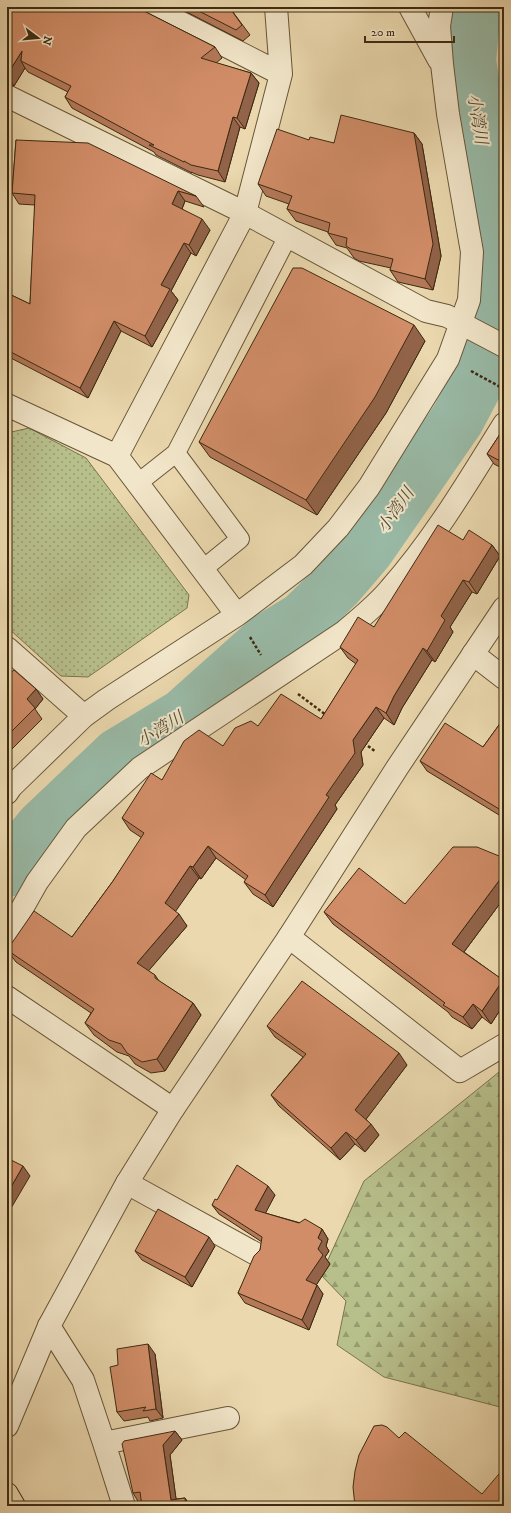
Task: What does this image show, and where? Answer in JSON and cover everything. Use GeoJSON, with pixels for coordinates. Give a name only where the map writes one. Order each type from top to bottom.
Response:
{"type":"FeatureCollection","features":[{"type":"Feature","properties":{"kind":"highway"},"geometry":{"type":"LineString","coordinates":[[7,1494],[14,1506]]}},
{"type":"Feature","properties":{"kind":"street"},"geometry":{"type":"LineString","coordinates":[[150,7],[281,74]]}},
{"type":"Feature","properties":{"kind":"street"},"geometry":{"type":"LineString","coordinates":[[117,456],[245,213],[281,74],[276,7]]}},
{"type":"Feature","properties":{"kind":"street"},"geometry":{"type":"LineString","coordinates":[[410,7],[442,64]]}},
{"type":"Feature","properties":{"kind":"street"},"geometry":{"type":"LineString","coordinates":[[7,793],[11,787],[84,716],[106,700],[242,623],[303,565],[338,528],[369,487],[448,359],[469,300],[472,252],[448,114],[439,26],[442,7]]}},
{"type":"Feature","properties":{"kind":"street"},"geometry":{"type":"LineString","coordinates":[[7,96],[245,213],[426,311],[447,316],[504,346]]}},
{"type":"Feature","properties":{"kind":"street"},"geometry":{"type":"LineString","coordinates":[[7,405],[117,456],[242,623]]}},
{"type":"Feature","properties":{"kind":"street"},"geometry":{"type":"LineString","coordinates":[[7,935],[37,882],[76,828],[140,768],[344,632],[390,590],[415,559],[449,511],[504,424]]}},
{"type":"Feature","properties":{"kind":"street"},"geometry":{"type":"LineString","coordinates":[[9,1410],[49,1326],[127,1183],[173,1109],[289,937],[397,768],[504,608]]}},
{"type":"Feature","properties":{"kind":"street"},"geometry":{"type":"LineString","coordinates":[[7,648],[84,716]]}},
{"type":"Feature","properties":{"kind":"street"},"geometry":{"type":"LineString","coordinates":[[473,654],[504,678]]}},
{"type":"Feature","properties":{"kind":"street"},"geometry":{"type":"LineString","coordinates":[[289,937],[460,1071],[504,1045]]}},
{"type":"Feature","properties":{"kind":"street"},"geometry":{"type":"LineString","coordinates":[[7,997],[173,1109]]}},
{"type":"Feature","properties":{"kind":"street"},"geometry":{"type":"LineString","coordinates":[[127,1183],[256,1254]]}},
{"type":"Feature","properties":{"kind":"street"},"geometry":{"type":"LineString","coordinates":[[49,1326],[83,1380],[124,1506]]}},
{"type":"Feature","properties":{"kind":"street"},"geometry":{"type":"LineString","coordinates":[[104,1443],[228,1418]]}},
{"type":"Feature","properties":{"kind":"lane"},"geometry":{"type":"LineString","coordinates":[[138,483],[176,453],[288,236]]}},
{"type":"Feature","properties":{"kind":"lane"},"geometry":{"type":"LineString","coordinates":[[176,453],[240,539],[203,569]]}},
{"type":"Feature","properties":{"kind":"path"},"geometry":{"type":"LineString","coordinates":[[464,368],[504,389]]}},
{"type":"Feature","properties":{"kind":"path"},"geometry":{"type":"LineString","coordinates":[[242,623],[263,657]]}},
{"type":"Feature","properties":{"kind":"path"},"geometry":{"type":"LineString","coordinates":[[276,678],[326,716]]}},
{"type":"Feature","properties":{"kind":"path"},"geometry":{"type":"LineString","coordinates":[[358,739],[397,768]]}},
{"type":"Feature","properties":{"kind":"green space"},"geometry":{"type":"Polygon","coordinates":[[[29,428],[86,458],[189,595],[187,608],[88,677],[61,676],[7,627],[7,433],[29,428]]]}},
{"type":"Feature","properties":{"kind":"green space"},"geometry":{"type":"Polygon","coordinates":[[[504,1068],[504,1408],[384,1377],[337,1345],[346,1301],[321,1275],[364,1181],[504,1068]]]}},
{"type":"Feature","properties":{"kind":"building"},"geometry":{"type":"Polygon","coordinates":[[[7,7],[136,7],[215,47],[201,58],[251,73],[237,118],[233,117],[218,171],[184,162],[149,145],[154,145],[65,97],[71,86],[21,61],[22,51],[7,75],[7,7]]]}},
{"type":"Feature","properties":{"kind":"building"},"geometry":{"type":"Polygon","coordinates":[[[191,7],[229,7],[242,25],[236,30],[191,7]]]}},
{"type":"Feature","properties":{"kind":"building"},"geometry":{"type":"Polygon","coordinates":[[[341,115],[414,133],[433,244],[425,279],[390,270],[393,259],[351,249],[346,246],[347,238],[328,233],[330,223],[287,209],[292,196],[258,184],[277,129],[309,140],[310,137],[334,143],[341,115]]]}},
{"type":"Feature","properties":{"kind":"building"},"geometry":{"type":"Polygon","coordinates":[[[16,140],[88,143],[196,196],[178,191],[172,204],[202,219],[189,245],[184,243],[161,285],[170,289],[145,336],[114,321],[80,388],[7,350],[7,293],[30,304],[35,195],[12,193],[16,140]]]}},
{"type":"Feature","properties":{"kind":"building"},"geometry":{"type":"Polygon","coordinates":[[[293,268],[302,268],[414,325],[375,397],[306,500],[199,442],[293,268]]]}},
{"type":"Feature","properties":{"kind":"building"},"geometry":{"type":"Polygon","coordinates":[[[504,428],[504,463],[487,454],[504,428]]]}},
{"type":"Feature","properties":{"kind":"building"},"geometry":{"type":"Polygon","coordinates":[[[438,525],[463,540],[469,530],[492,545],[469,582],[463,580],[441,616],[445,620],[427,651],[423,648],[394,696],[386,713],[376,707],[353,740],[355,753],[326,795],[329,797],[265,895],[244,882],[248,876],[208,846],[193,867],[190,866],[165,903],[179,914],[137,963],[155,975],[155,978],[193,1003],[157,1059],[142,1062],[127,1053],[121,1044],[109,1040],[85,1023],[94,1009],[7,950],[34,911],[72,937],[113,881],[144,833],[122,818],[151,773],[162,780],[184,741],[199,730],[223,746],[235,728],[251,721],[258,726],[281,694],[321,719],[358,660],[340,647],[358,617],[374,627],[438,525]]]}},
{"type":"Feature","properties":{"kind":"building"},"geometry":{"type":"Polygon","coordinates":[[[14,670],[36,689],[27,699],[35,708],[7,736],[7,676],[14,670]]]}},
{"type":"Feature","properties":{"kind":"building"},"geometry":{"type":"Polygon","coordinates":[[[504,718],[504,812],[420,761],[445,723],[483,747],[504,718]]]}},
{"type":"Feature","properties":{"kind":"building"},"geometry":{"type":"Polygon","coordinates":[[[453,847],[477,847],[504,858],[504,874],[452,944],[503,980],[482,1011],[473,1004],[463,1017],[443,1005],[445,1003],[324,912],[359,868],[405,904],[453,847]]]}},
{"type":"Feature","properties":{"kind":"building"},"geometry":{"type":"Polygon","coordinates":[[[302,981],[399,1053],[355,1110],[371,1124],[356,1140],[346,1132],[331,1148],[271,1095],[306,1054],[267,1026],[302,981]]]}},
{"type":"Feature","properties":{"kind":"building"},"geometry":{"type":"Polygon","coordinates":[[[7,1158],[23,1166],[7,1194],[7,1158]]]}},
{"type":"Feature","properties":{"kind":"building"},"geometry":{"type":"Polygon","coordinates":[[[237,1165],[268,1186],[255,1210],[299,1223],[305,1219],[322,1229],[318,1238],[322,1241],[318,1249],[323,1255],[306,1280],[317,1285],[302,1320],[238,1293],[254,1256],[260,1250],[262,1237],[212,1205],[215,1199],[217,1200],[237,1165]]]}},
{"type":"Feature","properties":{"kind":"building"},"geometry":{"type":"Polygon","coordinates":[[[158,1209],[209,1237],[185,1277],[135,1251],[158,1209]]]}},
{"type":"Feature","properties":{"kind":"building"},"geometry":{"type":"Polygon","coordinates":[[[148,1344],[156,1409],[143,1411],[146,1407],[117,1412],[110,1367],[118,1365],[117,1349],[148,1344]]]}},
{"type":"Feature","properties":{"kind":"building"},"geometry":{"type":"Polygon","coordinates":[[[382,1425],[387,1427],[399,1438],[405,1432],[482,1494],[504,1468],[504,1506],[355,1506],[353,1487],[359,1455],[374,1426],[382,1425]]]}},
{"type":"Feature","properties":{"kind":"building"},"geometry":{"type":"Polygon","coordinates":[[[175,1431],[163,1445],[171,1500],[185,1498],[186,1506],[142,1506],[140,1492],[133,1493],[122,1444],[124,1441],[175,1431]]]}},
{"type":"Feature","properties":{"kind":"waterway","name":"小湾川"},"geometry":{"type":"LineString","coordinates":[[7,870],[42,827],[118,755],[184,715],[269,639],[302,619],[337,585],[367,550],[457,420],[475,386],[495,326],[501,289],[497,228],[469,61],[474,7]]}}]}
